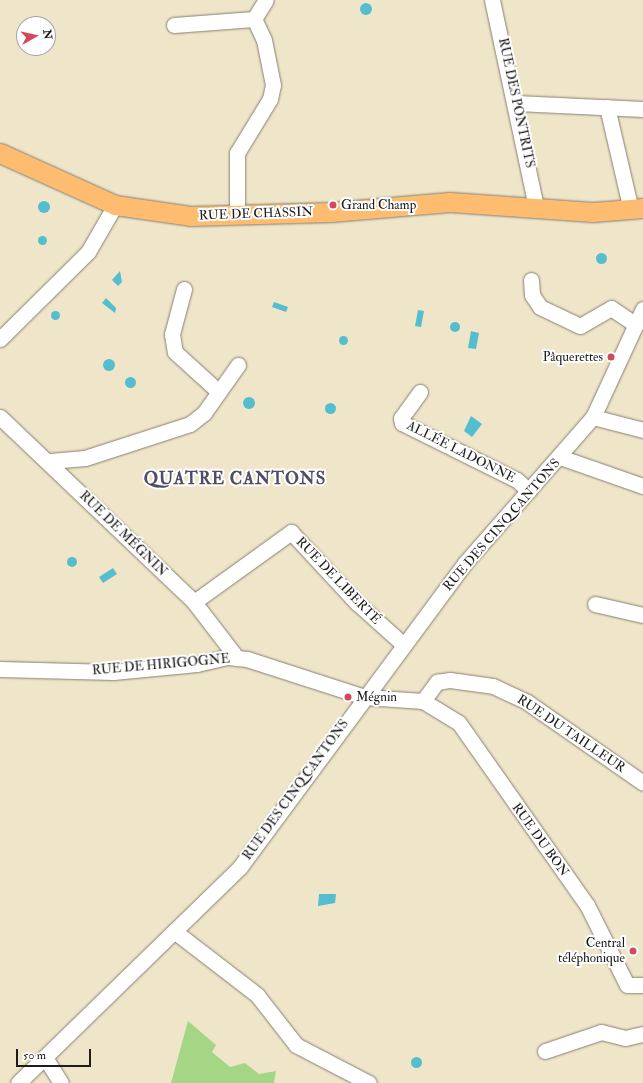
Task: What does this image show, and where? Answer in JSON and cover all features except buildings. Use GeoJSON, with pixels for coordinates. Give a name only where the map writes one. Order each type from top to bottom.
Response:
{"type":"FeatureCollection","features":[{"type":"Feature","properties":{"kind":"main road","name":"RUE DE CHASSIN"},"geometry":{"type":"LineString","coordinates":[[0,153],[114,205],[190,216],[237,215],[450,202],[593,212],[637,209]]}},
{"type":"Feature","properties":{"kind":"street"},"geometry":{"type":"LineString","coordinates":[[254,18],[266,0]]}},
{"type":"Feature","properties":{"kind":"street","name":"RUE DES PONTRITS"},"geometry":{"type":"LineString","coordinates":[[492,0],[516,103],[536,207]]}},
{"type":"Feature","properties":{"kind":"street"},"geometry":{"type":"LineString","coordinates":[[174,25],[254,18]]}},
{"type":"Feature","properties":{"kind":"street"},"geometry":{"type":"LineString","coordinates":[[237,215],[237,153],[270,99],[273,85],[264,40],[254,18]]}},
{"type":"Feature","properties":{"kind":"street"},"geometry":{"type":"LineString","coordinates":[[516,103],[643,109]]}},
{"type":"Feature","properties":{"kind":"street"},"geometry":{"type":"LineString","coordinates":[[607,107],[637,209]]}},
{"type":"Feature","properties":{"kind":"street"},"geometry":{"type":"LineString","coordinates":[[0,339],[88,252],[114,205]]}},
{"type":"Feature","properties":{"kind":"street"},"geometry":{"type":"LineString","coordinates":[[531,280],[537,304],[577,324],[585,326],[611,308],[636,325]]}},
{"type":"Feature","properties":{"kind":"street"},"geometry":{"type":"LineString","coordinates":[[184,289],[172,334],[175,352],[219,392]]}},
{"type":"Feature","properties":{"kind":"street","name":"RUE DES CINQ CANTONS"},"geometry":{"type":"LineString","coordinates":[[18,1083],[46,1059],[240,867],[404,644],[465,564],[560,458],[593,417],[643,309]]}},
{"type":"Feature","properties":{"kind":"street"},"geometry":{"type":"LineString","coordinates":[[50,461],[85,458],[190,424],[204,413],[238,365]]}},
{"type":"Feature","properties":{"kind":"street","name":"ALLÉE LADONNE"},"geometry":{"type":"LineString","coordinates":[[420,392],[401,418],[402,423],[517,480],[529,491]]}},
{"type":"Feature","properties":{"kind":"street","name":"RUE DE MÉGNIN"},"geometry":{"type":"LineString","coordinates":[[0,417],[50,461],[194,602],[238,658]]}},
{"type":"Feature","properties":{"kind":"street"},"geometry":{"type":"LineString","coordinates":[[593,417],[643,430]]}},
{"type":"Feature","properties":{"kind":"street"},"geometry":{"type":"LineString","coordinates":[[560,458],[643,486]]}},
{"type":"Feature","properties":{"kind":"street","name":"RUE DE LIBERTÉ"},"geometry":{"type":"LineString","coordinates":[[194,602],[291,532],[357,604],[404,644]]}},
{"type":"Feature","properties":{"kind":"street"},"geometry":{"type":"LineString","coordinates":[[595,604],[643,615]]}},
{"type":"Feature","properties":{"kind":"street","name":"RUE DE HIRIGOGNE"},"geometry":{"type":"LineString","coordinates":[[0,669],[113,672],[238,658],[365,697]]}},
{"type":"Feature","properties":{"kind":"street","name":"RUE DU TAILLEUR"},"geometry":{"type":"LineString","coordinates":[[423,701],[437,682],[450,680],[493,686],[527,702],[643,783]]}},
{"type":"Feature","properties":{"kind":"street"},"geometry":{"type":"LineString","coordinates":[[365,697],[423,701]]}},
{"type":"Feature","properties":{"kind":"street","name":"RUE DU BON"},"geometry":{"type":"LineString","coordinates":[[423,701],[459,723],[587,905],[627,985],[643,984]]}},
{"type":"Feature","properties":{"kind":"street"},"geometry":{"type":"LineString","coordinates":[[174,931],[257,995],[296,1045],[369,1083]]}},
{"type":"Feature","properties":{"kind":"street"},"geometry":{"type":"LineString","coordinates":[[545,1051],[601,1032],[625,1038],[643,1034]]}},
{"type":"Feature","properties":{"kind":"street"},"geometry":{"type":"LineString","coordinates":[[46,1059],[61,1083]]}},
{"type":"Feature","properties":{"kind":"green space"},"geometry":{"type":"Polygon","coordinates":[[[188,1021],[216,1045],[212,1052],[230,1067],[245,1063],[259,1074],[276,1071],[274,1083],[171,1083],[188,1021]]]}},
{"type":"Feature","properties":{"kind":"water"},"geometry":{"type":"Polygon","coordinates":[[[364,3],[368,3],[372,9],[368,15],[364,15],[360,11],[360,7],[364,3]]]}},
{"type":"Feature","properties":{"kind":"water"},"geometry":{"type":"Polygon","coordinates":[[[42,201],[46,201],[50,207],[46,213],[42,213],[38,209],[38,205],[42,201]]]}},
{"type":"Feature","properties":{"kind":"water"},"geometry":{"type":"Polygon","coordinates":[[[40,236],[44,236],[46,240],[44,244],[40,244],[38,242],[38,238],[40,236]]]}},
{"type":"Feature","properties":{"kind":"water"},"geometry":{"type":"Polygon","coordinates":[[[601,252],[605,254],[607,258],[605,262],[601,264],[597,262],[595,258],[597,254],[601,252]]]}},
{"type":"Feature","properties":{"kind":"water"},"geometry":{"type":"Polygon","coordinates":[[[120,271],[122,282],[118,286],[112,280],[120,271]]]}},
{"type":"Feature","properties":{"kind":"water"},"geometry":{"type":"Polygon","coordinates":[[[106,298],[116,308],[115,313],[102,303],[106,298]]]}},
{"type":"Feature","properties":{"kind":"water"},"geometry":{"type":"Polygon","coordinates":[[[274,302],[288,307],[286,312],[272,307],[274,302]]]}},
{"type":"Feature","properties":{"kind":"water"},"geometry":{"type":"Polygon","coordinates":[[[55,310],[60,315],[55,320],[50,315],[55,310]]]}},
{"type":"Feature","properties":{"kind":"water"},"geometry":{"type":"Polygon","coordinates":[[[418,310],[424,311],[421,327],[415,326],[418,310]]]}},
{"type":"Feature","properties":{"kind":"water"},"geometry":{"type":"Polygon","coordinates":[[[453,322],[457,322],[459,323],[459,331],[453,332],[450,329],[450,325],[453,322]]]}},
{"type":"Feature","properties":{"kind":"water"},"geometry":{"type":"Polygon","coordinates":[[[471,331],[479,333],[476,349],[468,348],[471,331]]]}},
{"type":"Feature","properties":{"kind":"water"},"geometry":{"type":"Polygon","coordinates":[[[343,335],[348,340],[343,345],[338,340],[343,335]]]}},
{"type":"Feature","properties":{"kind":"water"},"geometry":{"type":"Polygon","coordinates":[[[109,359],[113,361],[115,365],[113,369],[109,371],[105,369],[103,365],[105,361],[109,359]]]}},
{"type":"Feature","properties":{"kind":"water"},"geometry":{"type":"Polygon","coordinates":[[[128,377],[132,377],[134,378],[134,386],[128,387],[125,384],[125,380],[128,377]]]}},
{"type":"Feature","properties":{"kind":"water"},"geometry":{"type":"Polygon","coordinates":[[[249,397],[253,399],[255,403],[253,407],[249,409],[245,407],[243,403],[245,399],[249,397]]]}},
{"type":"Feature","properties":{"kind":"water"},"geometry":{"type":"Polygon","coordinates":[[[330,402],[334,404],[336,408],[334,412],[330,414],[326,412],[324,408],[326,404],[330,402]]]}},
{"type":"Feature","properties":{"kind":"water"},"geometry":{"type":"Polygon","coordinates":[[[471,416],[482,424],[472,437],[464,431],[471,416]]]}},
{"type":"Feature","properties":{"kind":"water"},"geometry":{"type":"Polygon","coordinates":[[[70,557],[74,557],[77,562],[74,567],[70,567],[67,564],[67,560],[70,557]]]}},
{"type":"Feature","properties":{"kind":"water"},"geometry":{"type":"Polygon","coordinates":[[[113,568],[117,574],[103,583],[99,577],[113,568]]]}},
{"type":"Feature","properties":{"kind":"water"},"geometry":{"type":"Polygon","coordinates":[[[319,894],[336,894],[335,903],[318,906],[319,894]]]}},
{"type":"Feature","properties":{"kind":"water"},"geometry":{"type":"Polygon","coordinates":[[[416,1056],[420,1058],[422,1062],[420,1066],[416,1068],[412,1066],[410,1062],[412,1058],[416,1056]]]}},
{"type":"Feature","properties":{"kind":"place","name":"Grand Champ"},"geometry":{"type":"Point","coordinates":[333,205]}},
{"type":"Feature","properties":{"kind":"place","name":"Pâquerettes"},"geometry":{"type":"Point","coordinates":[611,357]}},
{"type":"Feature","properties":{"kind":"place","name":"Mégnin"},"geometry":{"type":"Point","coordinates":[348,697]}},
{"type":"Feature","properties":{"kind":"place","name":"Central téléphonique"},"geometry":{"type":"Point","coordinates":[633,951]}},
{"type":"Feature","properties":{"kind":"district","name":"QUATRE CANTONS"},"geometry":{"type":"Point","coordinates":[235,479]}}]}
